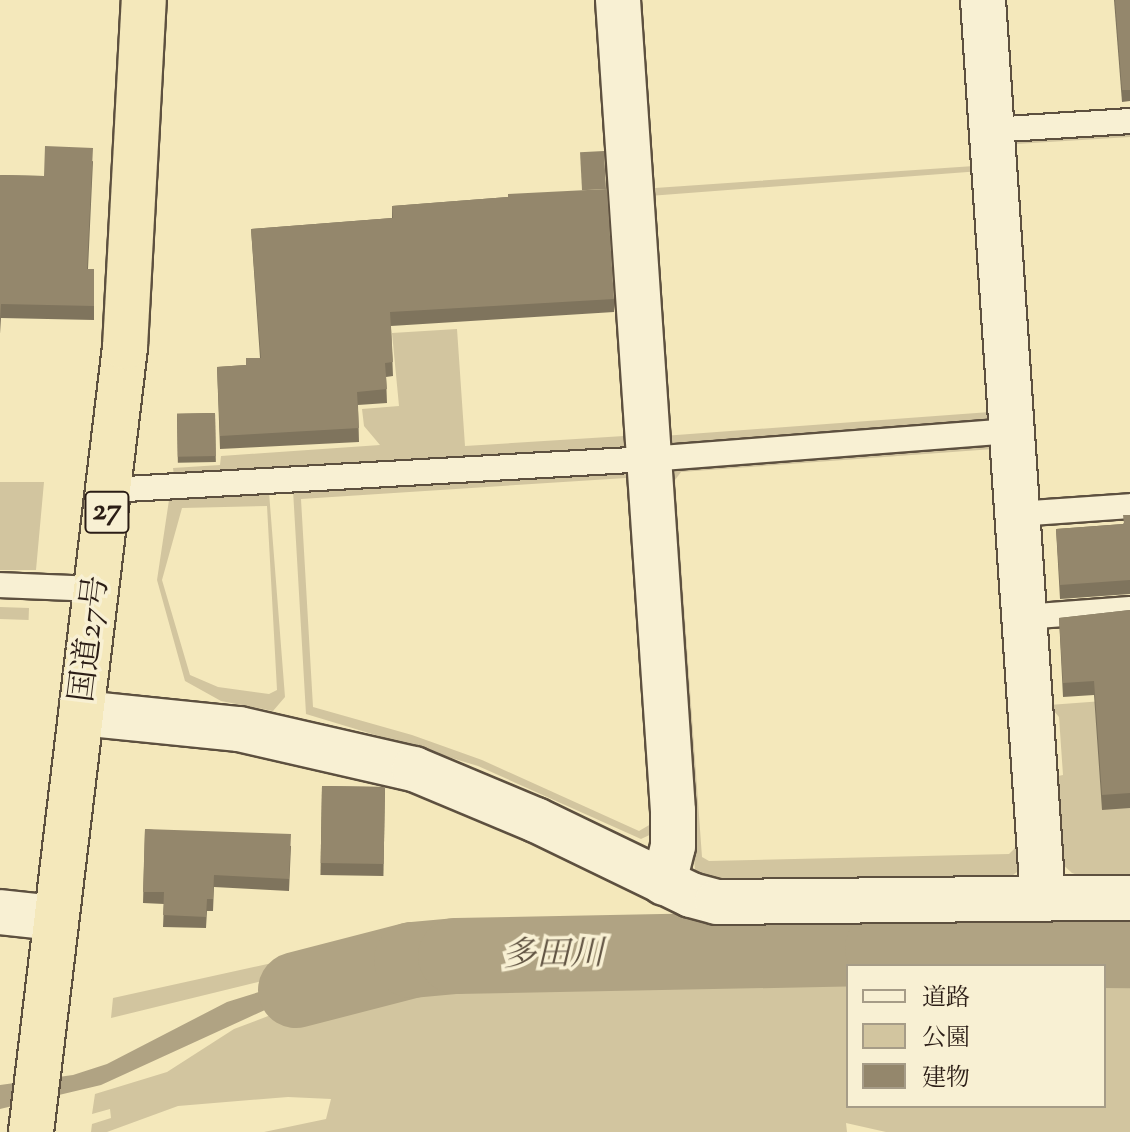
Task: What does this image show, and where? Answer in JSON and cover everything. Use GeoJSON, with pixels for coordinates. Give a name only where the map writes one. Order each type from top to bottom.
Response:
{"type":"FeatureCollection","features":[{"type":"Feature","properties":{"kind":"highway","name":"国道27号"},"geometry":{"type":"LineString","coordinates":[[31,1132],[125,347],[144,0]]}},
{"type":"Feature","properties":{"kind":"street"},"geometry":{"type":"LineString","coordinates":[[618,0],[673,811],[673,846],[664,883]]}},
{"type":"Feature","properties":{"kind":"street"},"geometry":{"type":"LineString","coordinates":[[983,0],[1043,899]]}},
{"type":"Feature","properties":{"kind":"street"},"geometry":{"type":"LineString","coordinates":[[81,713],[239,729],[414,769],[536,820],[691,895],[750,904],[1130,898]]}},
{"type":"Feature","properties":{"kind":"street"},"geometry":{"type":"LineString","coordinates":[[0,912],[55,918]]}},
{"type":"Feature","properties":{"kind":"lane"},"geometry":{"type":"LineString","coordinates":[[991,130],[1130,121]]}},
{"type":"Feature","properties":{"kind":"lane"},"geometry":{"type":"LineString","coordinates":[[109,490],[648,459],[1012,431]]}},
{"type":"Feature","properties":{"kind":"lane"},"geometry":{"type":"LineString","coordinates":[[1017,514],[1130,506]]}},
{"type":"Feature","properties":{"kind":"lane"},"geometry":{"type":"LineString","coordinates":[[0,585],[97,589]]}},
{"type":"Feature","properties":{"kind":"lane"},"geometry":{"type":"LineString","coordinates":[[1024,617],[1130,609]]}},
{"type":"Feature","properties":{"kind":"green space"},"geometry":{"type":"Polygon","coordinates":[[[636,0],[641,0],[655,188],[974,166],[981,171],[649,196],[636,0]]]}},
{"type":"Feature","properties":{"kind":"green space"},"geometry":{"type":"Polygon","coordinates":[[[1130,128],[1130,137],[1014,144],[1038,499],[1130,493],[1130,498],[1033,506],[1007,136],[1130,128]]]}},
{"type":"Feature","properties":{"kind":"green space"},"geometry":{"type":"Polygon","coordinates":[[[457,329],[465,446],[624,436],[623,403],[628,449],[174,476],[173,468],[220,465],[221,456],[380,445],[364,426],[362,409],[399,406],[392,333],[457,329]]]}},
{"type":"Feature","properties":{"kind":"green space"},"geometry":{"type":"Polygon","coordinates":[[[990,412],[997,422],[668,449],[663,436],[990,412]]]}},
{"type":"Feature","properties":{"kind":"green space"},"geometry":{"type":"Polygon","coordinates":[[[999,441],[1024,860],[1017,872],[1004,882],[750,883],[712,878],[695,871],[666,466],[999,441]],[[993,449],[681,472],[675,480],[702,857],[709,861],[1009,854],[1018,845],[993,449]]]}},
{"type":"Feature","properties":{"kind":"green space"},"geometry":{"type":"Polygon","coordinates":[[[625,468],[632,475],[658,831],[641,839],[478,766],[306,714],[293,490],[625,468]],[[626,478],[301,499],[313,707],[412,735],[482,760],[639,831],[651,824],[626,478]]]}},
{"type":"Feature","properties":{"kind":"green space"},"geometry":{"type":"Polygon","coordinates":[[[0,482],[44,482],[36,570],[0,570],[0,482]]]}},
{"type":"Feature","properties":{"kind":"green space"},"geometry":{"type":"Polygon","coordinates":[[[269,492],[285,697],[273,711],[221,701],[185,681],[157,580],[169,500],[269,492]],[[267,506],[182,508],[162,580],[190,675],[218,687],[269,694],[277,690],[267,506]]]}},
{"type":"Feature","properties":{"kind":"green space"},"geometry":{"type":"Polygon","coordinates":[[[0,607],[29,608],[29,620],[0,619],[0,607]]]}},
{"type":"Feature","properties":{"kind":"green space"},"geometry":{"type":"Polygon","coordinates":[[[1130,699],[1130,876],[1086,878],[1072,873],[1059,861],[1053,777],[1063,775],[1059,717],[1049,705],[1130,699]]]}},
{"type":"Feature","properties":{"kind":"green space"},"geometry":{"type":"Polygon","coordinates":[[[1130,917],[1130,932],[452,942],[402,947],[111,1018],[113,998],[413,932],[1130,917]]]}},
{"type":"Feature","properties":{"kind":"green space"},"geometry":{"type":"Polygon","coordinates":[[[881,953],[1130,959],[1130,1132],[886,1132],[846,1123],[847,1132],[264,1132],[326,1119],[331,1099],[288,1097],[178,1106],[107,1132],[91,1132],[92,1124],[111,1118],[110,1109],[92,1114],[95,1094],[167,1072],[234,1029],[284,1010],[326,985],[394,968],[448,963],[881,953]]]}},
{"type":"Feature","properties":{"kind":"shaded area"},"geometry":{"type":"Polygon","coordinates":[[[402,947],[394,968],[326,985],[278,1004],[101,1085],[0,1109],[0,1085],[73,1075],[107,1064],[227,1002],[402,947]]]}},
{"type":"Feature","properties":{"kind":"building"},"geometry":{"type":"Polygon","coordinates":[[[1115,0],[1130,0],[1130,90],[1122,90],[1115,0]]]}},
{"type":"Feature","properties":{"kind":"building"},"geometry":{"type":"Polygon","coordinates":[[[45,146],[93,148],[87,269],[94,269],[94,306],[1,304],[0,321],[0,175],[44,176],[45,146]]]}},
{"type":"Feature","properties":{"kind":"building"},"geometry":{"type":"Polygon","coordinates":[[[604,151],[606,189],[582,190],[580,152],[604,151]]]}},
{"type":"Feature","properties":{"kind":"building"},"geometry":{"type":"Polygon","coordinates":[[[607,189],[614,299],[390,312],[393,362],[385,363],[387,389],[357,392],[359,428],[220,436],[217,367],[246,365],[246,358],[261,358],[251,229],[393,218],[392,206],[508,197],[508,194],[607,189]]]}},
{"type":"Feature","properties":{"kind":"building"},"geometry":{"type":"Polygon","coordinates":[[[215,413],[216,456],[178,457],[177,414],[215,413]]]}},
{"type":"Feature","properties":{"kind":"building"},"geometry":{"type":"Polygon","coordinates":[[[1123,515],[1130,515],[1130,580],[1060,585],[1056,529],[1124,524],[1123,515]]]}},
{"type":"Feature","properties":{"kind":"building"},"geometry":{"type":"Polygon","coordinates":[[[1130,610],[1130,793],[1102,795],[1094,681],[1063,683],[1059,618],[1130,610]]]}},
{"type":"Feature","properties":{"kind":"building"},"geometry":{"type":"Polygon","coordinates":[[[322,786],[385,787],[384,864],[321,863],[322,786]]]}},
{"type":"Feature","properties":{"kind":"building"},"geometry":{"type":"Polygon","coordinates":[[[145,829],[291,834],[289,879],[214,875],[213,899],[207,899],[206,917],[163,915],[164,892],[143,892],[145,829]]]}},
{"type":"Feature","properties":{"kind":"waterway","name":"多田川"},"geometry":{"type":"LineString","coordinates":[[296,990],[412,960],[456,956],[883,948],[1130,950]]}}]}
